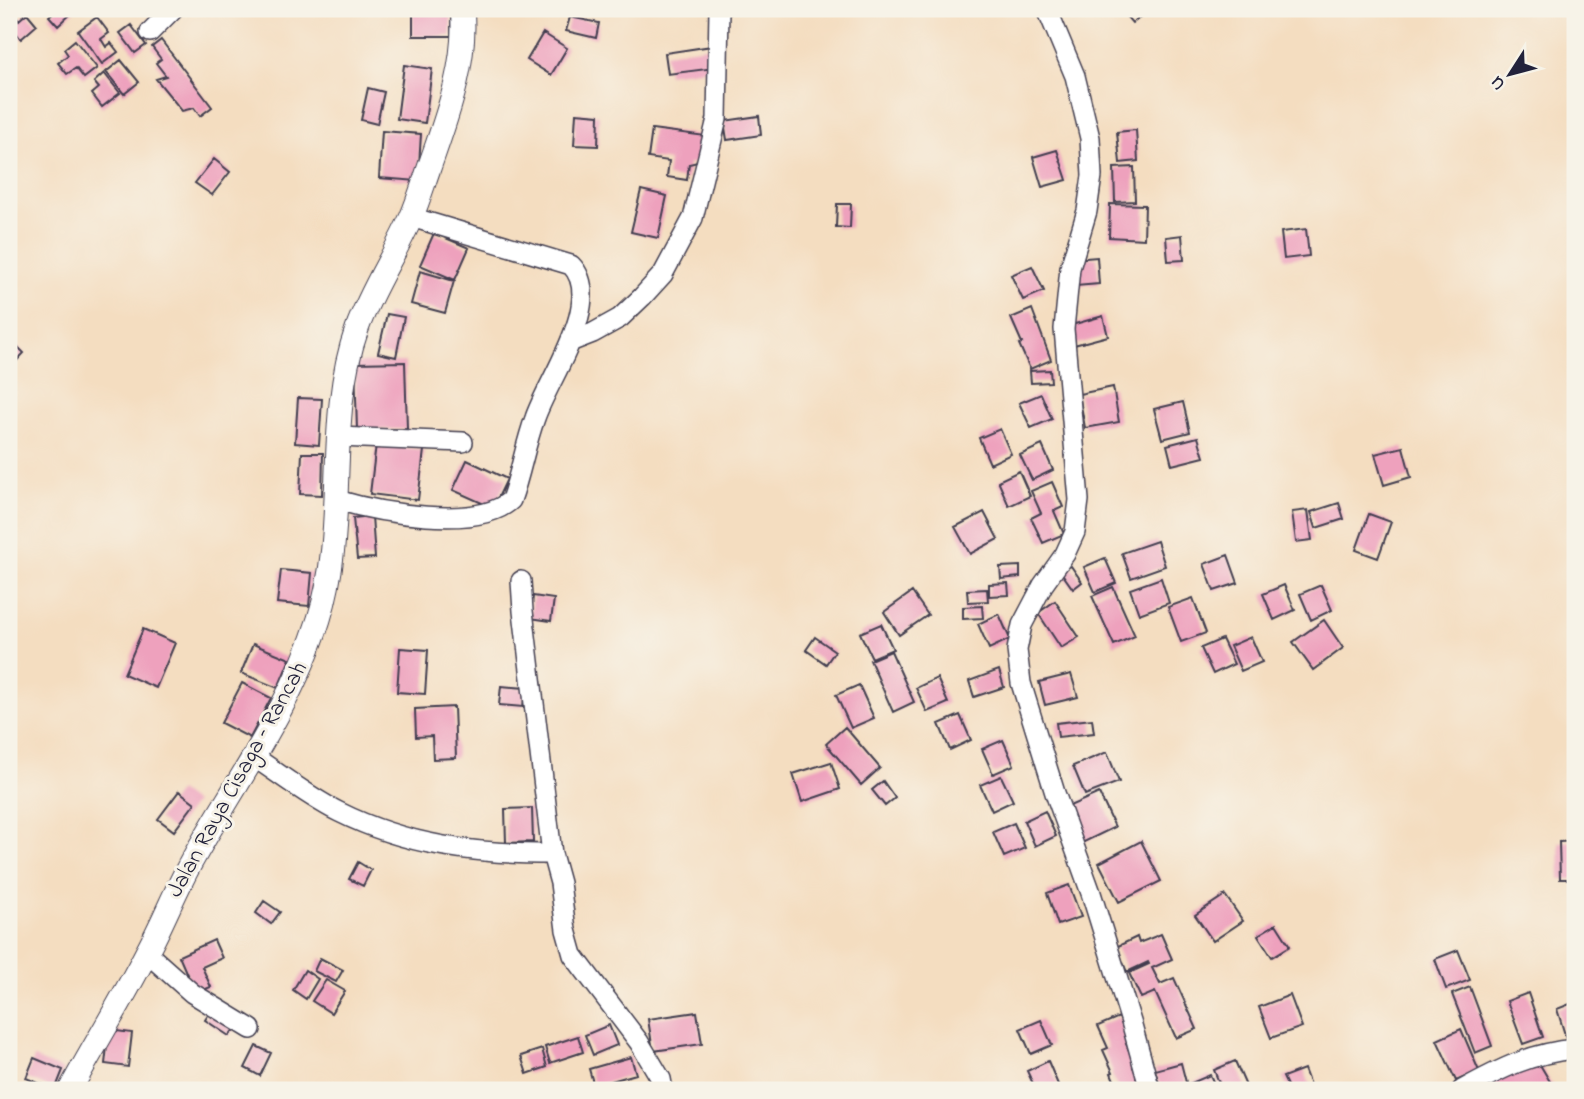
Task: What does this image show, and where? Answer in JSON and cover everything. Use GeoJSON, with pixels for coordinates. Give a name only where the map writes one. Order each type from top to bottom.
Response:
{"type":"FeatureCollection","features":[{"type":"Feature","properties":{"kind":"main road","name":"Jalan Raya Cisaga – Rancah"},"geometry":{"type":"LineString","coordinates":[[70,1090],[147,953],[192,860],[254,757],[300,673],[320,615],[334,541],[338,437],[346,364],[358,327],[377,284],[411,217],[437,145],[457,74],[464,24],[462,9]]}},
{"type":"Feature","properties":{"kind":"street"},"geometry":{"type":"LineString","coordinates":[[150,32],[173,9]]}},
{"type":"Feature","properties":{"kind":"street"},"geometry":{"type":"LineString","coordinates":[[570,342],[593,334],[620,318],[642,297],[663,274],[693,218],[717,119],[719,9]]}},
{"type":"Feature","properties":{"kind":"street"},"geometry":{"type":"LineString","coordinates":[[1047,9],[1076,76],[1090,138],[1092,176],[1087,211],[1070,268],[1064,329],[1079,500],[1075,532],[1065,554],[1043,586],[1022,625],[1017,650],[1024,695],[1091,893],[1150,1090]]}},
{"type":"Feature","properties":{"kind":"street"},"geometry":{"type":"LineString","coordinates":[[337,499],[410,515],[447,517],[490,513],[503,507],[511,500],[516,487],[525,447],[543,396],[570,342],[582,301],[582,282],[571,265],[411,217]]}},
{"type":"Feature","properties":{"kind":"street"},"geometry":{"type":"LineString","coordinates":[[338,437],[463,443]]}},
{"type":"Feature","properties":{"kind":"street"},"geometry":{"type":"LineString","coordinates":[[521,582],[552,854],[560,883],[566,930],[573,955],[639,1042],[661,1079],[663,1090]]}},
{"type":"Feature","properties":{"kind":"street"},"geometry":{"type":"LineString","coordinates":[[254,757],[337,811],[407,840],[505,854],[552,854]]}},
{"type":"Feature","properties":{"kind":"street"},"geometry":{"type":"LineString","coordinates":[[147,953],[192,993],[251,1029]]}},
{"type":"Feature","properties":{"kind":"street"},"geometry":{"type":"LineString","coordinates":[[1462,1090],[1513,1062],[1553,1051],[1575,1049]]}},
{"type":"Feature","properties":{"kind":"building"},"geometry":{"type":"Polygon","coordinates":[[[57,9],[74,11],[58,26],[49,16],[57,9]]]}},
{"type":"Feature","properties":{"kind":"building"},"geometry":{"type":"Polygon","coordinates":[[[1120,9],[1150,9],[1132,23],[1120,9]]]}},
{"type":"Feature","properties":{"kind":"building"},"geometry":{"type":"Polygon","coordinates":[[[14,13],[19,20],[27,13],[37,25],[21,39],[9,24],[9,16],[14,13]]]}},
{"type":"Feature","properties":{"kind":"building"},"geometry":{"type":"Polygon","coordinates":[[[413,13],[451,14],[451,36],[413,36],[413,13]]]}},
{"type":"Feature","properties":{"kind":"building"},"geometry":{"type":"Polygon","coordinates":[[[97,17],[109,33],[101,39],[106,47],[111,43],[118,52],[102,64],[78,31],[97,17]]]}},
{"type":"Feature","properties":{"kind":"building"},"geometry":{"type":"Polygon","coordinates":[[[570,17],[599,23],[596,38],[566,31],[570,17]]]}},
{"type":"Feature","properties":{"kind":"building"},"geometry":{"type":"Polygon","coordinates":[[[131,25],[146,45],[135,53],[120,33],[131,25]]]}},
{"type":"Feature","properties":{"kind":"building"},"geometry":{"type":"Polygon","coordinates":[[[543,33],[567,48],[551,75],[527,60],[543,33]]]}},
{"type":"Feature","properties":{"kind":"building"},"geometry":{"type":"Polygon","coordinates":[[[75,40],[97,68],[84,78],[76,68],[67,74],[58,63],[68,55],[64,49],[75,40]]]}},
{"type":"Feature","properties":{"kind":"building"},"geometry":{"type":"Polygon","coordinates":[[[161,40],[212,107],[200,116],[194,108],[182,111],[156,79],[166,76],[156,63],[161,59],[152,47],[161,40]]]}},
{"type":"Feature","properties":{"kind":"building"},"geometry":{"type":"Polygon","coordinates":[[[712,46],[715,68],[668,74],[665,53],[712,46]]]}},
{"type":"Feature","properties":{"kind":"building"},"geometry":{"type":"Polygon","coordinates":[[[121,60],[139,82],[124,94],[106,72],[121,60]]]}},
{"type":"Feature","properties":{"kind":"building"},"geometry":{"type":"Polygon","coordinates":[[[404,65],[432,69],[425,123],[397,119],[404,65]]]}},
{"type":"Feature","properties":{"kind":"building"},"geometry":{"type":"Polygon","coordinates":[[[104,73],[120,93],[102,107],[92,94],[99,88],[94,82],[104,73]]]}},
{"type":"Feature","properties":{"kind":"building"},"geometry":{"type":"Polygon","coordinates":[[[368,88],[384,92],[377,124],[361,120],[368,88]]]}},
{"type":"Feature","properties":{"kind":"building"},"geometry":{"type":"Polygon","coordinates":[[[576,113],[599,115],[598,146],[574,145],[576,113]]]}},
{"type":"Feature","properties":{"kind":"building"},"geometry":{"type":"Polygon","coordinates":[[[759,116],[761,135],[727,140],[724,121],[759,116]]]}},
{"type":"Feature","properties":{"kind":"building"},"geometry":{"type":"Polygon","coordinates":[[[652,129],[706,136],[702,161],[689,164],[687,180],[667,177],[669,161],[648,158],[652,129]]]}},
{"type":"Feature","properties":{"kind":"building"},"geometry":{"type":"Polygon","coordinates":[[[1136,130],[1138,161],[1120,163],[1117,132],[1136,130]]]}},
{"type":"Feature","properties":{"kind":"building"},"geometry":{"type":"Polygon","coordinates":[[[382,131],[421,134],[418,181],[379,178],[382,131]]]}},
{"type":"Feature","properties":{"kind":"building"},"geometry":{"type":"Polygon","coordinates":[[[1057,150],[1067,180],[1042,187],[1033,157],[1057,150]]]}},
{"type":"Feature","properties":{"kind":"building"},"geometry":{"type":"Polygon","coordinates":[[[214,159],[230,172],[212,195],[195,183],[214,159]]]}},
{"type":"Feature","properties":{"kind":"building"},"geometry":{"type":"Polygon","coordinates":[[[1134,167],[1135,201],[1115,202],[1114,168],[1134,167]]]}},
{"type":"Feature","properties":{"kind":"building"},"geometry":{"type":"Polygon","coordinates":[[[641,190],[667,196],[658,238],[631,232],[641,190]]]}},
{"type":"Feature","properties":{"kind":"building"},"geometry":{"type":"Polygon","coordinates":[[[837,204],[851,204],[850,228],[836,227],[837,204]]]}},
{"type":"Feature","properties":{"kind":"building"},"geometry":{"type":"Polygon","coordinates":[[[1110,204],[1145,205],[1144,239],[1109,237],[1110,204]]]}},
{"type":"Feature","properties":{"kind":"building"},"geometry":{"type":"Polygon","coordinates":[[[1306,229],[1309,256],[1284,259],[1281,232],[1306,229]]]}},
{"type":"Feature","properties":{"kind":"building"},"geometry":{"type":"Polygon","coordinates":[[[434,233],[469,248],[455,280],[420,265],[434,233]]]}},
{"type":"Feature","properties":{"kind":"building"},"geometry":{"type":"Polygon","coordinates":[[[1182,235],[1184,260],[1168,261],[1166,237],[1182,235]]]}},
{"type":"Feature","properties":{"kind":"building"},"geometry":{"type":"Polygon","coordinates":[[[1097,257],[1099,284],[1076,286],[1074,259],[1097,257]]]}},
{"type":"Feature","properties":{"kind":"building"},"geometry":{"type":"Polygon","coordinates":[[[1032,266],[1044,291],[1023,300],[1011,275],[1032,266]]]}},
{"type":"Feature","properties":{"kind":"building"},"geometry":{"type":"Polygon","coordinates":[[[420,271],[454,281],[445,313],[411,304],[420,271]]]}},
{"type":"Feature","properties":{"kind":"building"},"geometry":{"type":"Polygon","coordinates":[[[1032,309],[1051,360],[1030,369],[1011,318],[1032,309]]]}},
{"type":"Feature","properties":{"kind":"building"},"geometry":{"type":"Polygon","coordinates":[[[387,314],[404,317],[396,357],[378,353],[387,314]]]}},
{"type":"Feature","properties":{"kind":"building"},"geometry":{"type":"Polygon","coordinates":[[[1103,316],[1108,336],[1074,345],[1068,326],[1103,316]]]}},
{"type":"Feature","properties":{"kind":"building"},"geometry":{"type":"Polygon","coordinates":[[[9,338],[24,353],[9,369],[9,338]]]}},
{"type":"Feature","properties":{"kind":"building"},"geometry":{"type":"Polygon","coordinates":[[[405,362],[407,429],[357,430],[355,363],[405,362]]]}},
{"type":"Feature","properties":{"kind":"building"},"geometry":{"type":"Polygon","coordinates":[[[1050,370],[1051,382],[1031,383],[1030,371],[1050,370]]]}},
{"type":"Feature","properties":{"kind":"building"},"geometry":{"type":"Polygon","coordinates":[[[1113,387],[1119,422],[1085,428],[1079,394],[1113,387]]]}},
{"type":"Feature","properties":{"kind":"building"},"geometry":{"type":"Polygon","coordinates":[[[1041,394],[1052,419],[1031,428],[1019,403],[1041,394]]]}},
{"type":"Feature","properties":{"kind":"building"},"geometry":{"type":"Polygon","coordinates":[[[298,398],[322,399],[319,445],[295,443],[298,398]]]}},
{"type":"Feature","properties":{"kind":"building"},"geometry":{"type":"Polygon","coordinates":[[[1183,402],[1190,432],[1162,439],[1154,409],[1183,402]]]}},
{"type":"Feature","properties":{"kind":"building"},"geometry":{"type":"Polygon","coordinates":[[[1000,429],[1011,454],[990,464],[979,438],[1000,429]]]}},
{"type":"Feature","properties":{"kind":"building"},"geometry":{"type":"Polygon","coordinates":[[[1198,437],[1204,457],[1172,465],[1167,445],[1198,437]]]}},
{"type":"Feature","properties":{"kind":"building"},"geometry":{"type":"Polygon","coordinates":[[[376,444],[424,450],[418,500],[370,494],[376,444]]]}},
{"type":"Feature","properties":{"kind":"building"},"geometry":{"type":"Polygon","coordinates":[[[1042,445],[1053,470],[1032,480],[1020,455],[1042,445]]]}},
{"type":"Feature","properties":{"kind":"building"},"geometry":{"type":"Polygon","coordinates":[[[1403,447],[1411,477],[1384,485],[1375,454],[1403,447]]]}},
{"type":"Feature","properties":{"kind":"building"},"geometry":{"type":"Polygon","coordinates":[[[302,453],[323,453],[322,495],[300,494],[302,453]]]}},
{"type":"Feature","properties":{"kind":"building"},"geometry":{"type":"Polygon","coordinates":[[[467,460],[507,479],[493,508],[453,490],[467,460]]]}},
{"type":"Feature","properties":{"kind":"building"},"geometry":{"type":"Polygon","coordinates":[[[1019,471],[1030,496],[1009,506],[998,481],[1019,471]]]}},
{"type":"Feature","properties":{"kind":"building"},"geometry":{"type":"Polygon","coordinates":[[[1052,482],[1063,507],[1054,511],[1064,534],[1043,543],[1031,518],[1041,513],[1031,491],[1052,482]]]}},
{"type":"Feature","properties":{"kind":"building"},"geometry":{"type":"Polygon","coordinates":[[[1339,503],[1344,519],[1316,528],[1311,512],[1339,503]]]}},
{"type":"Feature","properties":{"kind":"building"},"geometry":{"type":"Polygon","coordinates":[[[1308,510],[1312,540],[1296,542],[1292,512],[1308,510]]]}},
{"type":"Feature","properties":{"kind":"building"},"geometry":{"type":"Polygon","coordinates":[[[984,512],[998,539],[970,554],[955,527],[984,512]]]}},
{"type":"Feature","properties":{"kind":"building"},"geometry":{"type":"Polygon","coordinates":[[[1369,514],[1391,522],[1378,558],[1356,550],[1369,514]]]}},
{"type":"Feature","properties":{"kind":"building"},"geometry":{"type":"Polygon","coordinates":[[[372,516],[375,558],[357,559],[353,518],[372,516]]]}},
{"type":"Feature","properties":{"kind":"building"},"geometry":{"type":"Polygon","coordinates":[[[1157,541],[1165,566],[1131,578],[1122,553],[1157,541]]]}},
{"type":"Feature","properties":{"kind":"building"},"geometry":{"type":"Polygon","coordinates":[[[1228,555],[1238,583],[1214,591],[1204,564],[1228,555]]]}},
{"type":"Feature","properties":{"kind":"building"},"geometry":{"type":"Polygon","coordinates":[[[1105,558],[1116,583],[1095,592],[1084,567],[1105,558]]]}},
{"type":"Feature","properties":{"kind":"building"},"geometry":{"type":"Polygon","coordinates":[[[1020,566],[1020,577],[1001,579],[1000,567],[1020,566]]]}},
{"type":"Feature","properties":{"kind":"building"},"geometry":{"type":"Polygon","coordinates":[[[1071,566],[1082,582],[1073,589],[1061,572],[1071,566]]]}},
{"type":"Feature","properties":{"kind":"building"},"geometry":{"type":"Polygon","coordinates":[[[281,570],[312,573],[309,606],[277,603],[281,570]]]}},
{"type":"Feature","properties":{"kind":"building"},"geometry":{"type":"Polygon","coordinates":[[[1161,578],[1169,603],[1139,614],[1130,589],[1161,578]]]}},
{"type":"Feature","properties":{"kind":"building"},"geometry":{"type":"Polygon","coordinates":[[[1008,583],[1009,595],[989,596],[989,584],[1008,583]]]}},
{"type":"Feature","properties":{"kind":"building"},"geometry":{"type":"Polygon","coordinates":[[[1284,585],[1295,610],[1274,620],[1263,594],[1284,585]]]}},
{"type":"Feature","properties":{"kind":"building"},"geometry":{"type":"Polygon","coordinates":[[[1321,585],[1332,610],[1311,620],[1300,594],[1321,585]]]}},
{"type":"Feature","properties":{"kind":"building"},"geometry":{"type":"Polygon","coordinates":[[[1113,587],[1135,636],[1114,645],[1092,596],[1113,587]]]}},
{"type":"Feature","properties":{"kind":"building"},"geometry":{"type":"Polygon","coordinates":[[[987,589],[988,601],[968,602],[967,590],[987,589]]]}},
{"type":"Feature","properties":{"kind":"building"},"geometry":{"type":"Polygon","coordinates":[[[912,592],[928,615],[899,635],[884,612],[912,592]]]}},
{"type":"Feature","properties":{"kind":"building"},"geometry":{"type":"Polygon","coordinates":[[[533,596],[554,599],[551,621],[530,618],[533,596]]]}},
{"type":"Feature","properties":{"kind":"building"},"geometry":{"type":"Polygon","coordinates":[[[1193,598],[1206,633],[1181,642],[1168,607],[1193,598]]]}},
{"type":"Feature","properties":{"kind":"building"},"geometry":{"type":"Polygon","coordinates":[[[1055,601],[1079,637],[1061,648],[1038,613],[1055,601]]]}},
{"type":"Feature","properties":{"kind":"building"},"geometry":{"type":"Polygon","coordinates":[[[982,606],[983,618],[963,619],[963,607],[982,606]]]}},
{"type":"Feature","properties":{"kind":"building"},"geometry":{"type":"Polygon","coordinates":[[[999,614],[1010,639],[989,649],[978,624],[999,614]]]}},
{"type":"Feature","properties":{"kind":"building"},"geometry":{"type":"Polygon","coordinates":[[[1324,620],[1343,648],[1313,670],[1293,642],[1324,620]]]}},
{"type":"Feature","properties":{"kind":"building"},"geometry":{"type":"Polygon","coordinates":[[[881,624],[893,649],[872,658],[860,633],[881,624]]]}},
{"type":"Feature","properties":{"kind":"building"},"geometry":{"type":"Polygon","coordinates":[[[143,629],[175,643],[156,688],[124,674],[143,629]]]}},
{"type":"Feature","properties":{"kind":"building"},"geometry":{"type":"Polygon","coordinates":[[[815,637],[835,651],[826,664],[806,650],[815,637]]]}},
{"type":"Feature","properties":{"kind":"building"},"geometry":{"type":"Polygon","coordinates":[[[1251,637],[1262,662],[1241,671],[1230,646],[1251,637]]]}},
{"type":"Feature","properties":{"kind":"building"},"geometry":{"type":"Polygon","coordinates":[[[1222,639],[1234,664],[1213,674],[1201,648],[1222,639]]]}},
{"type":"Feature","properties":{"kind":"building"},"geometry":{"type":"Polygon","coordinates":[[[253,644],[290,659],[278,688],[241,673],[253,644]]]}},
{"type":"Feature","properties":{"kind":"building"},"geometry":{"type":"Polygon","coordinates":[[[400,648],[428,650],[425,694],[397,692],[400,648]]]}},
{"type":"Feature","properties":{"kind":"building"},"geometry":{"type":"Polygon","coordinates":[[[891,651],[914,702],[893,712],[870,660],[891,651]]]}},
{"type":"Feature","properties":{"kind":"building"},"geometry":{"type":"Polygon","coordinates":[[[999,670],[1004,687],[974,697],[969,681],[999,670]]]}},
{"type":"Feature","properties":{"kind":"building"},"geometry":{"type":"Polygon","coordinates":[[[1071,674],[1078,697],[1045,705],[1039,682],[1071,674]]]}},
{"type":"Feature","properties":{"kind":"building"},"geometry":{"type":"Polygon","coordinates":[[[937,678],[948,703],[927,712],[916,688],[937,678]]]}},
{"type":"Feature","properties":{"kind":"building"},"geometry":{"type":"Polygon","coordinates":[[[242,683],[271,698],[250,738],[221,723],[242,683]]]}},
{"type":"Feature","properties":{"kind":"building"},"geometry":{"type":"Polygon","coordinates":[[[859,685],[874,718],[851,728],[836,695],[859,685]]]}},
{"type":"Feature","properties":{"kind":"building"},"geometry":{"type":"Polygon","coordinates":[[[501,686],[525,688],[523,707],[499,705],[501,686]]]}},
{"type":"Feature","properties":{"kind":"building"},"geometry":{"type":"Polygon","coordinates":[[[454,707],[456,758],[433,759],[432,736],[416,737],[415,709],[454,707]]]}},
{"type":"Feature","properties":{"kind":"building"},"geometry":{"type":"Polygon","coordinates":[[[960,715],[971,740],[950,750],[939,724],[960,715]]]}},
{"type":"Feature","properties":{"kind":"building"},"geometry":{"type":"Polygon","coordinates":[[[1092,719],[1094,733],[1058,737],[1056,723],[1092,719]]]}},
{"type":"Feature","properties":{"kind":"building"},"geometry":{"type":"Polygon","coordinates":[[[845,727],[880,768],[861,785],[826,744],[845,727]]]}},
{"type":"Feature","properties":{"kind":"building"},"geometry":{"type":"Polygon","coordinates":[[[1003,740],[1014,765],[993,774],[982,749],[1003,740]]]}},
{"type":"Feature","properties":{"kind":"building"},"geometry":{"type":"Polygon","coordinates":[[[1107,752],[1119,782],[1085,795],[1073,766],[1107,752]]]}},
{"type":"Feature","properties":{"kind":"building"},"geometry":{"type":"Polygon","coordinates":[[[831,762],[840,789],[802,802],[793,774],[831,762]]]}},
{"type":"Feature","properties":{"kind":"building"},"geometry":{"type":"Polygon","coordinates":[[[1001,776],[1013,801],[992,811],[980,785],[1001,776]]]}},
{"type":"Feature","properties":{"kind":"building"},"geometry":{"type":"Polygon","coordinates":[[[883,781],[895,798],[885,806],[872,790],[883,781]]]}},
{"type":"Feature","properties":{"kind":"building"},"geometry":{"type":"Polygon","coordinates":[[[179,791],[195,803],[174,831],[158,819],[179,791]]]}},
{"type":"Feature","properties":{"kind":"building"},"geometry":{"type":"Polygon","coordinates":[[[1099,793],[1115,827],[1082,843],[1065,808],[1099,793]]]}},
{"type":"Feature","properties":{"kind":"building"},"geometry":{"type":"Polygon","coordinates":[[[532,808],[533,842],[506,843],[505,809],[532,808]]]}},
{"type":"Feature","properties":{"kind":"building"},"geometry":{"type":"Polygon","coordinates":[[[1045,811],[1056,836],[1035,846],[1024,821],[1045,811]]]}},
{"type":"Feature","properties":{"kind":"building"},"geometry":{"type":"Polygon","coordinates":[[[1014,823],[1025,848],[1004,857],[993,832],[1014,823]]]}},
{"type":"Feature","properties":{"kind":"building"},"geometry":{"type":"Polygon","coordinates":[[[1141,841],[1161,881],[1119,902],[1099,863],[1141,841]]]}},
{"type":"Feature","properties":{"kind":"building"},"geometry":{"type":"Polygon","coordinates":[[[1575,841],[1575,879],[1560,879],[1559,842],[1575,841]]]}},
{"type":"Feature","properties":{"kind":"building"},"geometry":{"type":"Polygon","coordinates":[[[358,862],[371,870],[363,886],[349,879],[358,862]]]}},
{"type":"Feature","properties":{"kind":"building"},"geometry":{"type":"Polygon","coordinates":[[[1069,885],[1081,917],[1058,925],[1047,893],[1069,885]]]}},
{"type":"Feature","properties":{"kind":"building"},"geometry":{"type":"Polygon","coordinates":[[[1225,895],[1243,921],[1213,941],[1195,915],[1225,895]]]}},
{"type":"Feature","properties":{"kind":"building"},"geometry":{"type":"Polygon","coordinates":[[[264,901],[280,912],[271,924],[256,913],[264,901]]]}},
{"type":"Feature","properties":{"kind":"building"},"geometry":{"type":"Polygon","coordinates":[[[1276,924],[1290,946],[1272,957],[1258,935],[1276,924]]]}},
{"type":"Feature","properties":{"kind":"building"},"geometry":{"type":"Polygon","coordinates":[[[1161,934],[1172,959],[1152,968],[1160,984],[1174,978],[1197,1029],[1176,1038],[1155,992],[1141,998],[1129,973],[1149,964],[1148,962],[1127,972],[1116,947],[1137,937],[1139,943],[1161,934]]]}},
{"type":"Feature","properties":{"kind":"building"},"geometry":{"type":"Polygon","coordinates":[[[214,940],[222,958],[202,967],[211,987],[195,993],[179,956],[214,940]]]}},
{"type":"Feature","properties":{"kind":"building"},"geometry":{"type":"Polygon","coordinates":[[[1458,950],[1470,980],[1446,989],[1435,959],[1458,950]]]}},
{"type":"Feature","properties":{"kind":"building"},"geometry":{"type":"Polygon","coordinates":[[[320,958],[343,970],[336,982],[314,971],[320,958]]]}},
{"type":"Feature","properties":{"kind":"building"},"geometry":{"type":"Polygon","coordinates":[[[305,970],[318,979],[306,999],[293,990],[305,970]]]}},
{"type":"Feature","properties":{"kind":"building"},"geometry":{"type":"Polygon","coordinates":[[[326,980],[345,991],[331,1013],[312,1001],[326,980]]]}},
{"type":"Feature","properties":{"kind":"building"},"geometry":{"type":"Polygon","coordinates":[[[1470,987],[1492,1046],[1475,1053],[1452,994],[1470,987]]]}},
{"type":"Feature","properties":{"kind":"building"},"geometry":{"type":"Polygon","coordinates":[[[1528,993],[1543,1037],[1523,1044],[1507,1001],[1528,993]]]}},
{"type":"Feature","properties":{"kind":"building"},"geometry":{"type":"Polygon","coordinates":[[[1290,995],[1302,1027],[1271,1038],[1259,1007],[1290,995]]]}},
{"type":"Feature","properties":{"kind":"building"},"geometry":{"type":"Polygon","coordinates":[[[1575,1002],[1575,1035],[1566,1038],[1557,1009],[1575,1002]]]}},
{"type":"Feature","properties":{"kind":"building"},"geometry":{"type":"Polygon","coordinates":[[[212,1009],[236,1026],[229,1036],[205,1020],[212,1009]]]}},
{"type":"Feature","properties":{"kind":"building"},"geometry":{"type":"Polygon","coordinates":[[[697,1012],[702,1044],[653,1051],[648,1019],[697,1012]]]}},
{"type":"Feature","properties":{"kind":"building"},"geometry":{"type":"Polygon","coordinates":[[[1119,1017],[1130,1042],[1126,1044],[1136,1066],[1133,1067],[1143,1089],[1141,1090],[1118,1090],[1103,1050],[1108,1048],[1098,1026],[1119,1017]]]}},
{"type":"Feature","properties":{"kind":"building"},"geometry":{"type":"Polygon","coordinates":[[[1041,1020],[1052,1045],[1031,1054],[1020,1029],[1041,1020]]]}},
{"type":"Feature","properties":{"kind":"building"},"geometry":{"type":"Polygon","coordinates":[[[609,1025],[617,1045],[593,1055],[585,1035],[609,1025]]]}},
{"type":"Feature","properties":{"kind":"building"},"geometry":{"type":"Polygon","coordinates":[[[1461,1029],[1479,1071],[1456,1081],[1437,1040],[1461,1029]]]}},
{"type":"Feature","properties":{"kind":"building"},"geometry":{"type":"Polygon","coordinates":[[[109,1030],[132,1033],[128,1067],[105,1064],[109,1030]]]}},
{"type":"Feature","properties":{"kind":"building"},"geometry":{"type":"Polygon","coordinates":[[[578,1036],[583,1052],[550,1063],[545,1047],[578,1036]]]}},
{"type":"Feature","properties":{"kind":"building"},"geometry":{"type":"Polygon","coordinates":[[[256,1046],[271,1053],[260,1076],[245,1068],[256,1046]]]}},
{"type":"Feature","properties":{"kind":"building"},"geometry":{"type":"Polygon","coordinates":[[[542,1049],[547,1067],[527,1074],[521,1056],[542,1049]]]}},
{"type":"Feature","properties":{"kind":"building"},"geometry":{"type":"Polygon","coordinates":[[[631,1057],[636,1074],[594,1086],[589,1069],[631,1057]]]}},
{"type":"Feature","properties":{"kind":"building"},"geometry":{"type":"Polygon","coordinates":[[[34,1058],[63,1070],[55,1090],[26,1078],[34,1058]]]}},
{"type":"Feature","properties":{"kind":"building"},"geometry":{"type":"Polygon","coordinates":[[[1536,1058],[1555,1090],[1497,1090],[1493,1083],[1536,1058]]]}},
{"type":"Feature","properties":{"kind":"building"},"geometry":{"type":"Polygon","coordinates":[[[1048,1061],[1059,1087],[1036,1090],[1027,1071],[1048,1061]]]}},
{"type":"Feature","properties":{"kind":"building"},"geometry":{"type":"Polygon","coordinates":[[[1235,1061],[1246,1086],[1236,1090],[1222,1090],[1214,1070],[1235,1061]]]}},
{"type":"Feature","properties":{"kind":"building"},"geometry":{"type":"Polygon","coordinates":[[[1181,1063],[1188,1090],[1161,1090],[1155,1070],[1181,1063]]]}},
{"type":"Feature","properties":{"kind":"building"},"geometry":{"type":"Polygon","coordinates":[[[1304,1069],[1312,1090],[1289,1090],[1283,1077],[1304,1069]]]}},
{"type":"Feature","properties":{"kind":"building"},"geometry":{"type":"Polygon","coordinates":[[[1210,1075],[1217,1090],[1192,1090],[1189,1084],[1210,1075]]]}}]}
